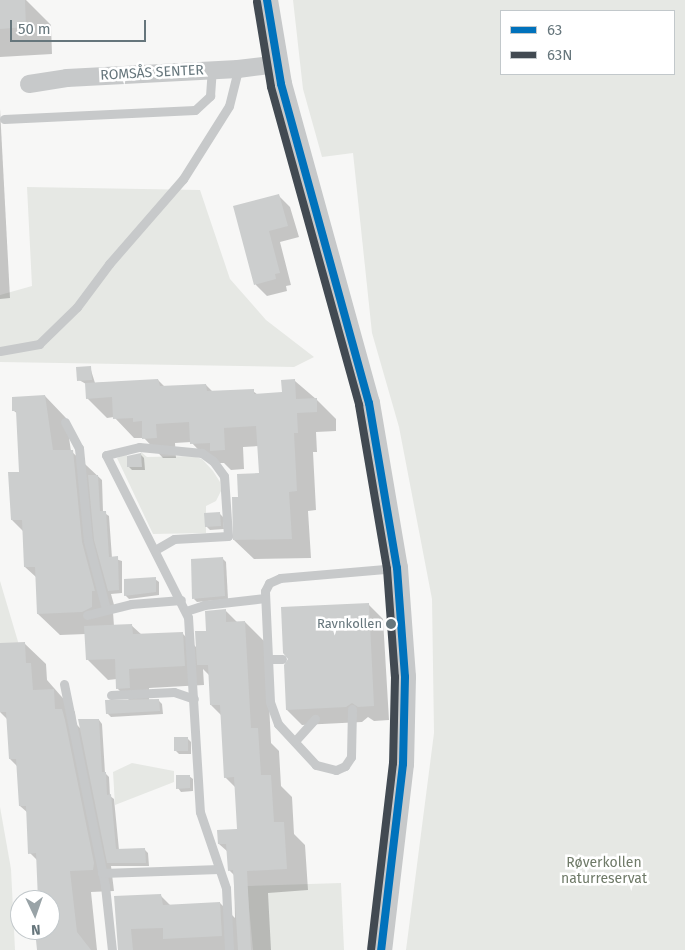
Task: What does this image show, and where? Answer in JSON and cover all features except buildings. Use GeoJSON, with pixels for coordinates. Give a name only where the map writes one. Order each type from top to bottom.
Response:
{"type":"FeatureCollection","features":[{"type":"Feature","properties":{"kind":"street"},"geometry":{"type":"LineString","coordinates":[[268,0],[276,64],[369,403],[397,568],[405,677],[404,756],[381,950]]}},
{"type":"Feature","properties":{"kind":"street","name":"ROMSÅS SENTER"},"geometry":{"type":"LineString","coordinates":[[29,84],[67,78],[238,69],[276,64]]}},
{"type":"Feature","properties":{"kind":"lane"},"geometry":{"type":"LineString","coordinates":[[0,351],[39,344],[77,307],[108,264],[183,179],[229,106],[238,69]]}},
{"type":"Feature","properties":{"kind":"lane"},"geometry":{"type":"LineString","coordinates":[[4,119],[195,110],[210,96],[212,70]]}},
{"type":"Feature","properties":{"kind":"lane"},"geometry":{"type":"LineString","coordinates":[[65,422],[80,453],[88,541],[106,609]]}},
{"type":"Feature","properties":{"kind":"lane"},"geometry":{"type":"LineString","coordinates":[[155,550],[174,539],[228,536],[224,476],[213,461],[202,453],[139,447],[106,455],[155,550],[181,600],[186,610],[190,630],[200,812],[226,888],[228,950]]}},
{"type":"Feature","properties":{"kind":"lane"},"geometry":{"type":"LineString","coordinates":[[352,709],[353,752],[349,763],[341,768],[320,768],[272,714],[265,598],[267,586],[280,578],[397,568]]}},
{"type":"Feature","properties":{"kind":"lane"},"geometry":{"type":"LineString","coordinates":[[186,610],[204,605],[265,598]]}},
{"type":"Feature","properties":{"kind":"lane"},"geometry":{"type":"LineString","coordinates":[[87,614],[106,609],[181,600]]}},
{"type":"Feature","properties":{"kind":"lane"},"geometry":{"type":"LineString","coordinates":[[268,659],[282,659]]}},
{"type":"Feature","properties":{"kind":"lane"},"geometry":{"type":"LineString","coordinates":[[64,684],[102,873],[112,950]]}},
{"type":"Feature","properties":{"kind":"lane"},"geometry":{"type":"LineString","coordinates":[[112,695],[174,692],[194,699]]}},
{"type":"Feature","properties":{"kind":"lane"},"geometry":{"type":"LineString","coordinates":[[294,741],[315,719]]}},
{"type":"Feature","properties":{"kind":"lane"},"geometry":{"type":"LineString","coordinates":[[102,873],[219,869]]}},
{"type":"Feature","properties":{"kind":"green space","name":"Røverkollen naturreservat"},"geometry":{"type":"Polygon","coordinates":[[[293,0],[685,0],[685,950],[406,950],[434,733],[432,599],[399,427],[372,333],[353,153],[322,157],[303,89],[293,0]]]}},
{"type":"Feature","properties":{"kind":"green space"},"geometry":{"type":"Polygon","coordinates":[[[27,187],[200,190],[230,279],[266,320],[314,357],[294,367],[0,362],[0,295],[32,286],[27,187]]]}},
{"type":"Feature","properties":{"kind":"green space"},"geometry":{"type":"Polygon","coordinates":[[[141,452],[147,457],[193,456],[202,459],[213,471],[220,482],[221,491],[216,501],[206,506],[206,533],[153,534],[117,458],[127,453],[127,466],[141,466],[141,452]]]}},
{"type":"Feature","properties":{"kind":"green space"},"geometry":{"type":"Polygon","coordinates":[[[0,581],[19,645],[0,647],[0,581]]]}},
{"type":"Feature","properties":{"kind":"green space"},"geometry":{"type":"Polygon","coordinates":[[[132,763],[174,771],[174,782],[115,805],[113,772],[132,763]]]}},
{"type":"Feature","properties":{"kind":"green space"},"geometry":{"type":"Polygon","coordinates":[[[0,807],[11,869],[10,940],[15,940],[15,950],[0,950],[0,807]]]}},
{"type":"Feature","properties":{"kind":"green space"},"geometry":{"type":"Polygon","coordinates":[[[341,883],[344,950],[253,950],[247,886],[341,883]]]}},
{"type":"Feature","properties":{"kind":"transit line","name":"63"},"geometry":{"type":"LineString","coordinates":[[267,0],[281,84],[369,403],[397,568],[405,677],[403,764],[381,950]]}},
{"type":"Feature","properties":{"kind":"transit line","name":"63N"},"geometry":{"type":"LineString","coordinates":[[257,2],[271,87],[359,405],[387,569],[395,677],[393,763],[371,949]]}},
{"type":"Feature","properties":{"kind":"place","name":"Ravnkollen"},"geometry":{"type":"Point","coordinates":[391,624]}}]}
